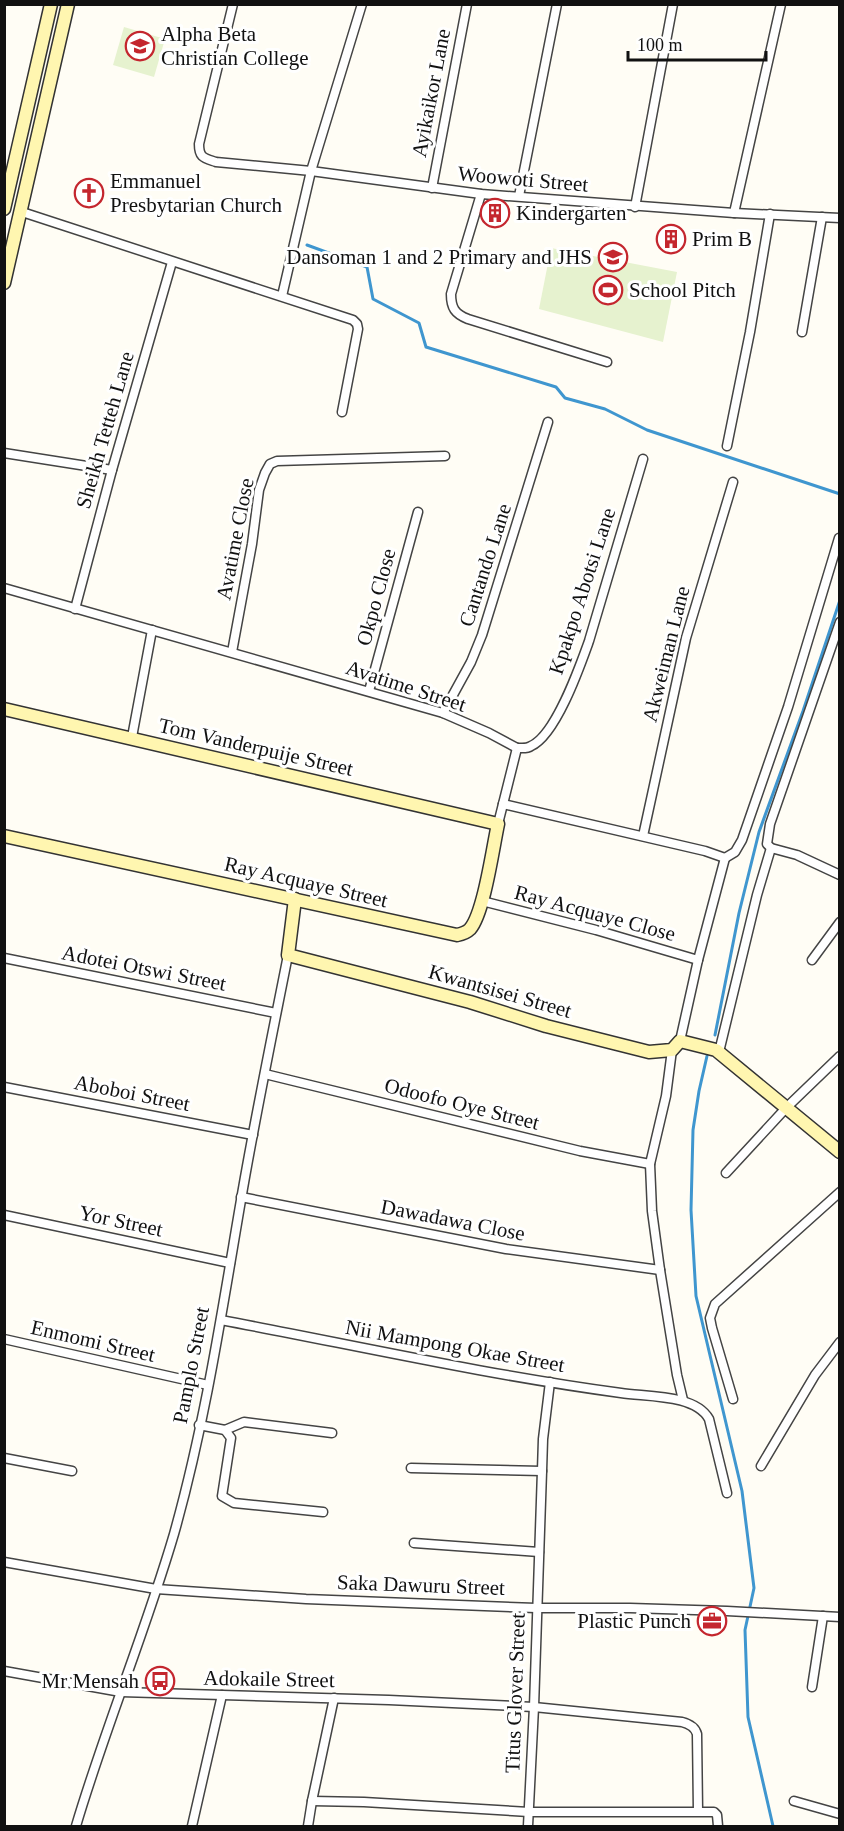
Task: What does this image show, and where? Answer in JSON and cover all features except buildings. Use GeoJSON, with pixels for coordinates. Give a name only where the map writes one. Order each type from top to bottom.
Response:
{"type":"FeatureCollection","features":[{"type":"Feature","properties":{"kind":"street"},"geometry":{"type":"LineString","coordinates":[[4,209],[51,4]]}},
{"type":"Feature","properties":{"kind":"street"},"geometry":{"type":"LineString","coordinates":[[4,283],[68,4]]}},
{"type":"Feature","properties":{"kind":"street","name":"Woowoti Street"},"geometry":{"type":"LineString","coordinates":[[233,4],[200,144],[200,152],[205,158],[216,162],[311,171],[481,194],[635,207],[840,218]]}},
{"type":"Feature","properties":{"kind":"street"},"geometry":{"type":"LineString","coordinates":[[282,296],[311,171],[362,4]]}},
{"type":"Feature","properties":{"kind":"street","name":"Ayikaikor Lane"},"geometry":{"type":"LineString","coordinates":[[432,188],[467,4]]}},
{"type":"Feature","properties":{"kind":"street"},"geometry":{"type":"LineString","coordinates":[[519,196],[557,4]]}},
{"type":"Feature","properties":{"kind":"street"},"geometry":{"type":"LineString","coordinates":[[635,207],[673,4]]}},
{"type":"Feature","properties":{"kind":"street"},"geometry":{"type":"LineString","coordinates":[[734,213],[781,4]]}},
{"type":"Feature","properties":{"kind":"street"},"geometry":{"type":"LineString","coordinates":[[481,194],[452,294],[452,303],[458,315],[607,362]]}},
{"type":"Feature","properties":{"kind":"street"},"geometry":{"type":"LineString","coordinates":[[22,212],[353,320],[358,329],[342,412]]}},
{"type":"Feature","properties":{"kind":"street"},"geometry":{"type":"LineString","coordinates":[[727,446],[750,332],[770,214]]}},
{"type":"Feature","properties":{"kind":"street"},"geometry":{"type":"LineString","coordinates":[[802,332],[822,217]]}},
{"type":"Feature","properties":{"kind":"street","name":"Sheikh Tetteh Lane"},"geometry":{"type":"LineString","coordinates":[[75,609],[172,262]]}},
{"type":"Feature","properties":{"kind":"street","name":"Cantando Lane"},"geometry":{"type":"LineString","coordinates":[[443,713],[471,662],[482,635],[548,422]]}},
{"type":"Feature","properties":{"kind":"street"},"geometry":{"type":"LineString","coordinates":[[4,453],[112,470]]}},
{"type":"Feature","properties":{"kind":"street","name":"Avatime Close"},"geometry":{"type":"LineString","coordinates":[[232,652],[252,544],[259,490],[270,464],[277,460],[445,456]]}},
{"type":"Feature","properties":{"kind":"street","name":"Kpakpo Abotsi Lane"},"geometry":{"type":"LineString","coordinates":[[517,748],[531,747],[546,731],[558,714],[578,670],[589,641],[643,459]]}},
{"type":"Feature","properties":{"kind":"street","name":"Akweiman Lane"},"geometry":{"type":"LineString","coordinates":[[643,836],[686,638],[733,482]]}},
{"type":"Feature","properties":{"kind":"street","name":"Okpo Close"},"geometry":{"type":"LineString","coordinates":[[369,691],[418,512]]}},
{"type":"Feature","properties":{"kind":"street"},"geometry":{"type":"LineString","coordinates":[[727,1493],[709,1419],[702,1410],[683,1400],[677,1376],[652,1211],[650,1164],[676,1046],[725,858],[735,852],[742,840],[788,707],[840,538]]}},
{"type":"Feature","properties":{"kind":"street","name":"Avatime Street"},"geometry":{"type":"LineString","coordinates":[[4,588],[443,713],[517,748]]}},
{"type":"Feature","properties":{"kind":"street"},"geometry":{"type":"LineString","coordinates":[[840,622],[768,829],[767,843],[771,848],[791,853],[840,875]]}},
{"type":"Feature","properties":{"kind":"street"},"geometry":{"type":"LineString","coordinates":[[132,737],[152,630]]}},
{"type":"Feature","properties":{"kind":"street","name":"Tom Vanderpuije Street"},"geometry":{"type":"LineString","coordinates":[[4,709],[498,824]]}},
{"type":"Feature","properties":{"kind":"street"},"geometry":{"type":"LineString","coordinates":[[517,748],[503,804],[705,851],[725,858]]}},
{"type":"Feature","properties":{"kind":"street","name":"Ray Acquaye Street"},"geometry":{"type":"LineString","coordinates":[[4,836],[457,935],[471,928],[482,901],[503,804]]}},
{"type":"Feature","properties":{"kind":"street"},"geometry":{"type":"LineString","coordinates":[[771,848],[756,895],[717,1051],[840,1152]]}},
{"type":"Feature","properties":{"kind":"street","name":"Pamplo Street"},"geometry":{"type":"LineString","coordinates":[[76,1827],[174,1533],[221,1320],[241,1197],[288,955],[295,899]]}},
{"type":"Feature","properties":{"kind":"street","name":"Ray Acquaye Close"},"geometry":{"type":"LineString","coordinates":[[482,901],[596,930],[698,960]]}},
{"type":"Feature","properties":{"kind":"street"},"geometry":{"type":"LineString","coordinates":[[812,960],[840,922]]}},
{"type":"Feature","properties":{"kind":"street","name":"Kwantsisei Street"},"geometry":{"type":"LineString","coordinates":[[288,955],[470,1002],[546,1026],[649,1052],[676,1046],[698,1045],[717,1051]]}},
{"type":"Feature","properties":{"kind":"street","name":"Adotei Otswi Street"},"geometry":{"type":"LineString","coordinates":[[4,958],[276,1013]]}},
{"type":"Feature","properties":{"kind":"street"},"geometry":{"type":"LineString","coordinates":[[726,1173],[786,1108],[840,1056]]}},
{"type":"Feature","properties":{"kind":"street","name":"Odoofo Oye Street"},"geometry":{"type":"LineString","coordinates":[[265,1074],[568,1148],[650,1164]]}},
{"type":"Feature","properties":{"kind":"street","name":"Aboboi Street"},"geometry":{"type":"LineString","coordinates":[[4,1086],[253,1135]]}},
{"type":"Feature","properties":{"kind":"street"},"geometry":{"type":"LineString","coordinates":[[733,1399],[710,1318],[715,1304],[840,1192]]}},
{"type":"Feature","properties":{"kind":"street","name":"Dawadawa Close"},"geometry":{"type":"LineString","coordinates":[[241,1197],[506,1249],[660,1270]]}},
{"type":"Feature","properties":{"kind":"street","name":"Yor Street"},"geometry":{"type":"LineString","coordinates":[[4,1215],[230,1263]]}},
{"type":"Feature","properties":{"kind":"street","name":"Nii Mampong Okae Street"},"geometry":{"type":"LineString","coordinates":[[221,1320],[467,1368],[619,1393],[683,1400]]}},
{"type":"Feature","properties":{"kind":"street","name":"Enmomi Street"},"geometry":{"type":"LineString","coordinates":[[4,1339],[208,1385]]}},
{"type":"Feature","properties":{"kind":"street"},"geometry":{"type":"LineString","coordinates":[[761,1466],[815,1375],[840,1342]]}},
{"type":"Feature","properties":{"kind":"street","name":"Titus Glover Street"},"geometry":{"type":"LineString","coordinates":[[528,1827],[542,1471],[550,1382]]}},
{"type":"Feature","properties":{"kind":"street"},"geometry":{"type":"LineString","coordinates":[[199,1425],[225,1430],[244,1422],[332,1433]]}},
{"type":"Feature","properties":{"kind":"street"},"geometry":{"type":"LineString","coordinates":[[225,1430],[231,1438],[222,1496],[234,1503],[323,1512]]}},
{"type":"Feature","properties":{"kind":"street"},"geometry":{"type":"LineString","coordinates":[[4,1458],[72,1471]]}},
{"type":"Feature","properties":{"kind":"street"},"geometry":{"type":"LineString","coordinates":[[411,1468],[542,1471]]}},
{"type":"Feature","properties":{"kind":"street"},"geometry":{"type":"LineString","coordinates":[[414,1543],[539,1552]]}},
{"type":"Feature","properties":{"kind":"street","name":"Saka Dawuru Street"},"geometry":{"type":"LineString","coordinates":[[4,1562],[156,1589],[306,1599],[536,1608],[727,1611],[840,1617]]}},
{"type":"Feature","properties":{"kind":"street"},"geometry":{"type":"LineString","coordinates":[[812,1687],[823,1616]]}},
{"type":"Feature","properties":{"kind":"street","name":"Adokaile Street"},"geometry":{"type":"LineString","coordinates":[[4,1671],[121,1692],[534,1707],[682,1722],[696,1729],[697,1734],[698,1811]]}},
{"type":"Feature","properties":{"kind":"street"},"geometry":{"type":"LineString","coordinates":[[192,1827],[222,1695]]}},
{"type":"Feature","properties":{"kind":"street"},"geometry":{"type":"LineString","coordinates":[[308,1827],[334,1698]]}},
{"type":"Feature","properties":{"kind":"street"},"geometry":{"type":"LineString","coordinates":[[312,1801],[529,1812],[714,1812],[717,1815],[718,1827]]}},
{"type":"Feature","properties":{"kind":"street"},"geometry":{"type":"LineString","coordinates":[[794,1801],[840,1814]]}},
{"type":"Feature","properties":{"kind":"green space"},"geometry":{"type":"Polygon","coordinates":[[[124,27],[165,39],[154,77],[113,65],[124,27]]]}},
{"type":"Feature","properties":{"kind":"green space","name":"School Pitch"},"geometry":{"type":"Polygon","coordinates":[[[551,248],[677,272],[663,342],[539,309],[551,248]]]}},
{"type":"Feature","properties":{"kind":"waterway"},"geometry":{"type":"LineString","coordinates":[[307,245],[367,267],[373,299],[419,323],[426,347],[556,387],[565,398],[605,409],[647,430],[840,494]]}},
{"type":"Feature","properties":{"kind":"waterway"},"geometry":{"type":"LineString","coordinates":[[715,1035],[739,913],[759,832],[840,600]]}},
{"type":"Feature","properties":{"kind":"waterway"},"geometry":{"type":"LineString","coordinates":[[707,1056],[693,1130],[691,1210],[696,1296],[742,1491],[754,1588],[745,1630],[748,1717],[773,1826]]}},
{"type":"Feature","properties":{"kind":"place","name":"Alpha Beta Christian College"},"geometry":{"type":"Point","coordinates":[140,46]}},
{"type":"Feature","properties":{"kind":"place","name":"Emmanuel Presbytarian Church"},"geometry":{"type":"Point","coordinates":[89,193]}},
{"type":"Feature","properties":{"kind":"place","name":"Kindergarten"},"geometry":{"type":"Point","coordinates":[495,213]}},
{"type":"Feature","properties":{"kind":"place","name":"Prim B"},"geometry":{"type":"Point","coordinates":[671,239]}},
{"type":"Feature","properties":{"kind":"place","name":"Dansoman 1 and 2 Primary and JHS"},"geometry":{"type":"Point","coordinates":[613,257]}},
{"type":"Feature","properties":{"kind":"place","name":"School Pitch"},"geometry":{"type":"Point","coordinates":[608,290]}},
{"type":"Feature","properties":{"kind":"place","name":"Plastic Punch"},"geometry":{"type":"Point","coordinates":[712,1621]}},
{"type":"Feature","properties":{"kind":"place","name":"Mr Mensah"},"geometry":{"type":"Point","coordinates":[160,1681]}}]}
